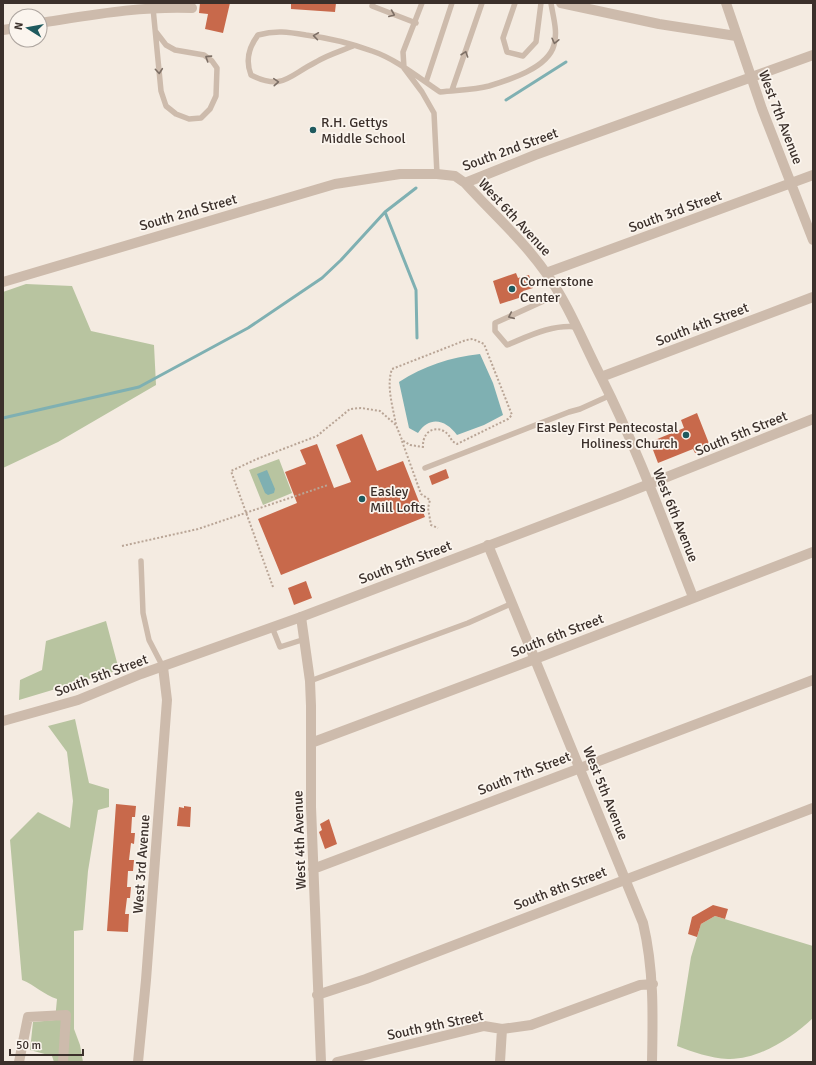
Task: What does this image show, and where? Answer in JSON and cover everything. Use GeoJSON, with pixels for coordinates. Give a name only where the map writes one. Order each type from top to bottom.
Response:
{"type":"FeatureCollection","features":[{"type":"Feature","properties":{"kind":"street"},"geometry":{"type":"LineString","coordinates":[[561,3],[659,24],[736,36]]}},
{"type":"Feature","properties":{"kind":"street","name":"West 7th Avenue"},"geometry":{"type":"LineString","coordinates":[[726,3],[751,78],[813,240]]}},
{"type":"Feature","properties":{"kind":"street"},"geometry":{"type":"LineString","coordinates":[[48,22],[105,8],[192,8]]}},
{"type":"Feature","properties":{"kind":"street","name":"South 2nd Street"},"geometry":{"type":"LineString","coordinates":[[3,282],[334,184],[400,174],[437,174],[455,176],[464,183],[535,155],[813,55]]}},
{"type":"Feature","properties":{"kind":"street","name":"South 3rd Street"},"geometry":{"type":"LineString","coordinates":[[546,273],[813,175]]}},
{"type":"Feature","properties":{"kind":"street","name":"West 6th Avenue"},"geometry":{"type":"LineString","coordinates":[[464,183],[520,242],[546,273],[559,294],[611,395],[649,484],[694,597]]}},
{"type":"Feature","properties":{"kind":"street","name":"South 4th Street"},"geometry":{"type":"LineString","coordinates":[[601,377],[813,297]]}},
{"type":"Feature","properties":{"kind":"street","name":"South 5th Street"},"geometry":{"type":"LineString","coordinates":[[3,721],[78,700],[141,674],[301,617],[649,484],[813,419]]}},
{"type":"Feature","properties":{"kind":"street","name":"West 5th Avenue"},"geometry":{"type":"LineString","coordinates":[[488,545],[643,923],[649,949],[653,984],[652,1062]]}},
{"type":"Feature","properties":{"kind":"street","name":"South 6th Street"},"geometry":{"type":"LineString","coordinates":[[311,743],[813,552]]}},
{"type":"Feature","properties":{"kind":"street","name":"West 4th Avenue"},"geometry":{"type":"LineString","coordinates":[[301,617],[310,681],[310,807],[321,1062]]}},
{"type":"Feature","properties":{"kind":"street","name":"West 3rd Avenue"},"geometry":{"type":"LineString","coordinates":[[138,1062],[167,700],[163,667]]}},
{"type":"Feature","properties":{"kind":"street","name":"South 7th Street"},"geometry":{"type":"LineString","coordinates":[[313,869],[813,680]]}},
{"type":"Feature","properties":{"kind":"street","name":"South 8th Street"},"geometry":{"type":"LineString","coordinates":[[317,995],[366,979],[813,808]]}},
{"type":"Feature","properties":{"kind":"street","name":"South 9th Street"},"geometry":{"type":"LineString","coordinates":[[336,1062],[484,1026],[502,1029],[531,1025],[640,985],[653,984]]}},
{"type":"Feature","properties":{"kind":"street"},"geometry":{"type":"LineString","coordinates":[[19,1062],[28,1017],[56,1014],[66,1015],[63,1062]]}},
{"type":"Feature","properties":{"kind":"street"},"geometry":{"type":"LineString","coordinates":[[500,1062],[502,1029]]}},
{"type":"Feature","properties":{"kind":"lane"},"geometry":{"type":"LineString","coordinates":[[373,3],[372,6],[416,24]]}},
{"type":"Feature","properties":{"kind":"lane"},"geometry":{"type":"LineString","coordinates":[[422,3],[416,24],[403,52],[404,68],[422,92],[434,113],[437,174]]}},
{"type":"Feature","properties":{"kind":"lane"},"geometry":{"type":"LineString","coordinates":[[426,82],[452,3]]}},
{"type":"Feature","properties":{"kind":"lane"},"geometry":{"type":"LineString","coordinates":[[452,90],[482,3]]}},
{"type":"Feature","properties":{"kind":"lane"},"geometry":{"type":"LineString","coordinates":[[515,3],[503,38],[507,52],[523,56],[536,42],[541,3]]}},
{"type":"Feature","properties":{"kind":"lane"},"geometry":{"type":"LineString","coordinates":[[353,46],[317,61],[283,81],[266,82],[251,75],[248,67],[251,45],[258,34],[274,31],[343,41],[353,46],[373,51],[404,68],[440,92],[489,86],[536,68],[548,57],[554,47],[556,34],[551,3]]}},
{"type":"Feature","properties":{"kind":"lane"},"geometry":{"type":"LineString","coordinates":[[153,7],[161,91],[166,106],[176,114],[189,119],[202,118],[210,109],[216,96],[217,68],[212,61],[204,55],[176,50],[166,45],[156,32]]}},
{"type":"Feature","properties":{"kind":"lane"},"geometry":{"type":"LineString","coordinates":[[559,294],[495,323],[496,331],[507,345],[553,328],[566,326],[577,327]]}},
{"type":"Feature","properties":{"kind":"lane"},"geometry":{"type":"LineString","coordinates":[[425,468],[580,409],[611,395]]}},
{"type":"Feature","properties":{"kind":"lane"},"geometry":{"type":"LineString","coordinates":[[141,561],[143,613],[149,640],[163,667]]}},
{"type":"Feature","properties":{"kind":"lane"},"geometry":{"type":"LineString","coordinates":[[310,681],[468,623],[512,603]]}},
{"type":"Feature","properties":{"kind":"lane"},"geometry":{"type":"LineString","coordinates":[[272,627],[280,647],[305,639]]}},
{"type":"Feature","properties":{"kind":"path"},"geometry":{"type":"LineString","coordinates":[[402,440],[410,445],[423,447],[423,440],[426,434],[432,430],[438,429],[445,431],[450,435],[452,441],[457,444],[508,419],[512,415],[484,344],[473,339],[466,340],[392,369],[390,376],[390,386],[396,424],[421,494],[430,500],[428,516],[431,525],[438,528]]}},
{"type":"Feature","properties":{"kind":"path"},"geometry":{"type":"LineString","coordinates":[[273,587],[231,471],[257,458],[317,436],[350,409],[373,409],[380,411],[396,424]]}},
{"type":"Feature","properties":{"kind":"path"},"geometry":{"type":"LineString","coordinates":[[122,546],[198,529],[328,485]]}},
{"type":"Feature","properties":{"kind":"green space"},"geometry":{"type":"Polygon","coordinates":[[[26,284],[72,286],[91,331],[154,345],[156,385],[58,442],[3,468],[3,292],[26,284]]]}},
{"type":"Feature","properties":{"kind":"green space"},"geometry":{"type":"Polygon","coordinates":[[[279,459],[292,493],[263,505],[249,470],[279,459]]]}},
{"type":"Feature","properties":{"kind":"green space"},"geometry":{"type":"Polygon","coordinates":[[[106,621],[119,670],[19,700],[20,680],[42,670],[46,641],[106,621]]]}},
{"type":"Feature","properties":{"kind":"green space"},"geometry":{"type":"Polygon","coordinates":[[[75,719],[89,783],[109,789],[109,807],[98,810],[88,871],[83,930],[74,931],[74,1029],[80,1045],[83,1062],[54,1062],[52,1056],[30,1050],[33,1022],[55,1020],[57,999],[22,980],[10,840],[38,812],[70,828],[73,801],[67,752],[48,726],[75,719]]]}},
{"type":"Feature","properties":{"kind":"green space"},"geometry":{"type":"Polygon","coordinates":[[[715,916],[813,946],[813,1018],[805,1026],[785,1040],[763,1052],[751,1056],[728,1059],[695,1052],[677,1046],[691,957],[701,924],[715,916]]]}},
{"type":"Feature","properties":{"kind":"water"},"geometry":{"type":"Polygon","coordinates":[[[480,354],[493,383],[503,415],[484,425],[457,435],[448,426],[438,422],[428,424],[418,433],[409,428],[399,382],[418,371],[438,363],[458,357],[480,354]]]}},
{"type":"Feature","properties":{"kind":"water"},"geometry":{"type":"Polygon","coordinates":[[[267,470],[275,489],[274,493],[268,495],[265,493],[257,474],[267,470]]]}},
{"type":"Feature","properties":{"kind":"building"},"geometry":{"type":"Polygon","coordinates":[[[200,3],[230,3],[223,33],[205,29],[208,14],[199,13],[200,3]]]}},
{"type":"Feature","properties":{"kind":"building"},"geometry":{"type":"Polygon","coordinates":[[[291,3],[336,3],[335,12],[291,9],[291,3]]]}},
{"type":"Feature","properties":{"kind":"building","name":"Cornerstone Center"},"geometry":{"type":"Polygon","coordinates":[[[516,273],[518,278],[529,275],[533,288],[523,291],[525,296],[500,304],[493,281],[516,273]]]}},
{"type":"Feature","properties":{"kind":"building","name":"Easley First Pentecostal Holiness Church"},"geometry":{"type":"Polygon","coordinates":[[[697,413],[710,446],[695,453],[693,449],[658,463],[650,442],[684,428],[681,420],[697,413]]]}},
{"type":"Feature","properties":{"kind":"building","name":"Easley Mill Lofts"},"geometry":{"type":"Polygon","coordinates":[[[362,434],[377,471],[403,461],[425,517],[281,575],[258,519],[297,503],[285,472],[306,464],[300,450],[317,444],[334,488],[351,482],[336,445],[362,434]]]}},
{"type":"Feature","properties":{"kind":"building"},"geometry":{"type":"Polygon","coordinates":[[[446,469],[449,478],[432,485],[429,476],[446,469]]]}},
{"type":"Feature","properties":{"kind":"building"},"geometry":{"type":"Polygon","coordinates":[[[306,581],[312,598],[294,605],[288,588],[306,581]]]}},
{"type":"Feature","properties":{"kind":"building"},"geometry":{"type":"Polygon","coordinates":[[[116,804],[136,806],[135,817],[132,817],[131,833],[135,833],[134,844],[131,843],[129,860],[134,860],[133,871],[128,871],[127,887],[131,887],[130,898],[127,898],[125,914],[129,914],[128,932],[107,931],[116,804]]]}},
{"type":"Feature","properties":{"kind":"building"},"geometry":{"type":"Polygon","coordinates":[[[184,806],[191,807],[190,827],[177,826],[179,807],[184,808],[184,806]]]}},
{"type":"Feature","properties":{"kind":"building"},"geometry":{"type":"Polygon","coordinates":[[[329,819],[337,844],[325,849],[319,832],[322,830],[320,824],[329,819]]]}},
{"type":"Feature","properties":{"kind":"building"},"geometry":{"type":"Polygon","coordinates":[[[713,905],[728,909],[725,919],[715,916],[701,924],[697,937],[688,934],[692,917],[713,905]]]}},
{"type":"Feature","properties":{"kind":"waterway"},"geometry":{"type":"LineString","coordinates":[[506,100],[566,62]]}},
{"type":"Feature","properties":{"kind":"waterway"},"geometry":{"type":"LineString","coordinates":[[3,418],[139,387],[248,328],[322,278],[341,260],[385,212],[416,188]]}},
{"type":"Feature","properties":{"kind":"waterway"},"geometry":{"type":"LineString","coordinates":[[385,212],[416,290],[417,338]]}},
{"type":"Feature","properties":{"kind":"place","name":"R.H. Gettys Middle School"},"geometry":{"type":"Point","coordinates":[313,130]}},
{"type":"Feature","properties":{"kind":"place","name":"Cornerstone Center"},"geometry":{"type":"Point","coordinates":[512,289]}},
{"type":"Feature","properties":{"kind":"place","name":"Easley First Pentecostal Holiness Church"},"geometry":{"type":"Point","coordinates":[686,435]}},
{"type":"Feature","properties":{"kind":"place","name":"Easley Mill Lofts"},"geometry":{"type":"Point","coordinates":[362,499]}}]}
